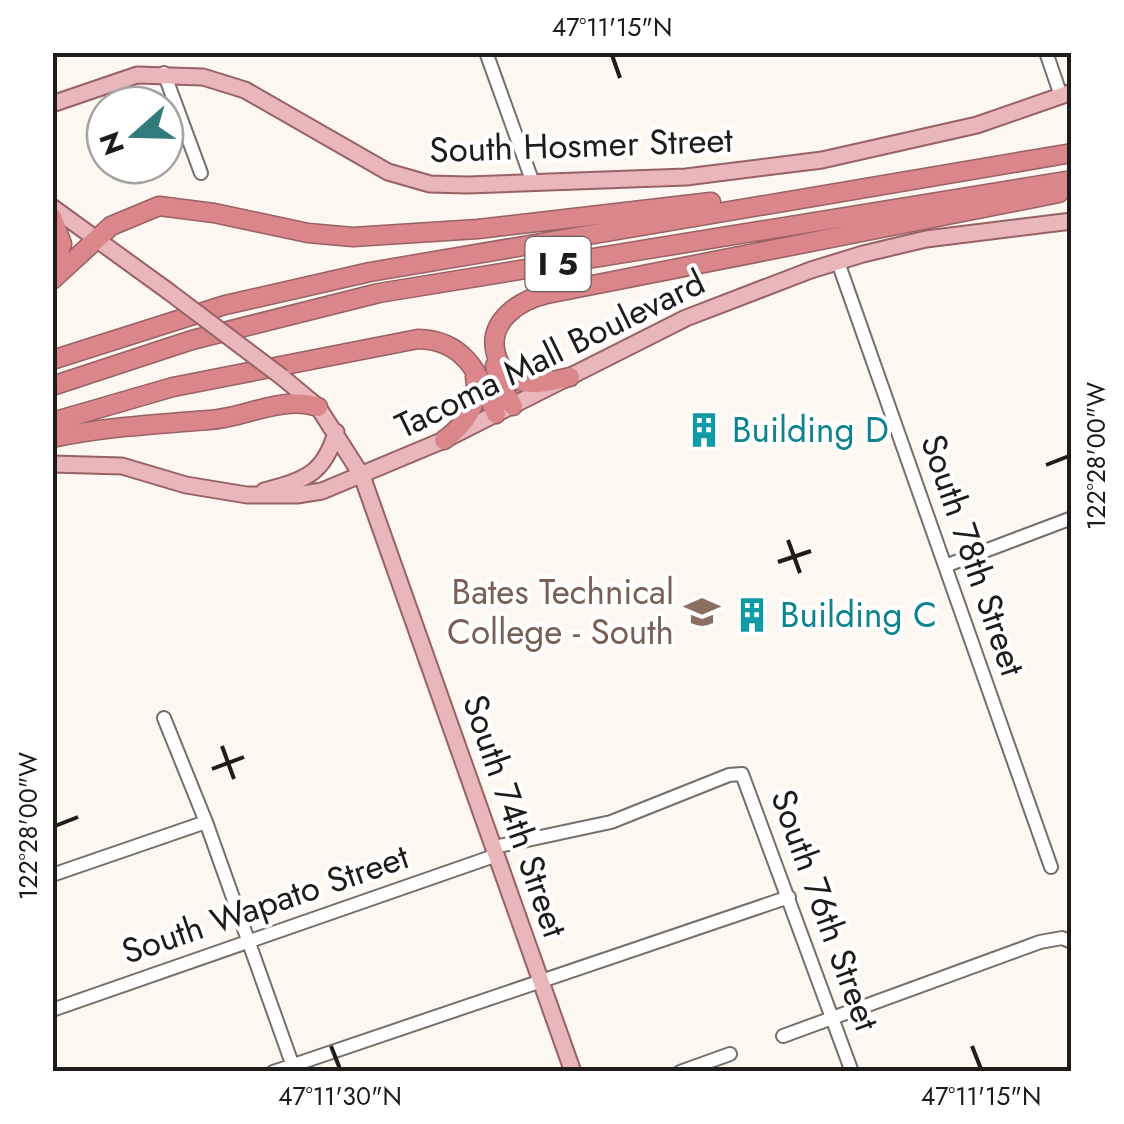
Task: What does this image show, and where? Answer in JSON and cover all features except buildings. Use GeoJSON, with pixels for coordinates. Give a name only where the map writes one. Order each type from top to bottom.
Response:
{"type":"FeatureCollection","features":[{"type":"Feature","properties":{"kind":"highway","name":"I 5"},"geometry":{"type":"LineString","coordinates":[[52,360],[225,304],[370,272],[1072,152]]}},
{"type":"Feature","properties":{"kind":"highway","name":"I 5"},"geometry":{"type":"LineString","coordinates":[[52,386],[192,340],[379,293],[1072,180]]}},
{"type":"Feature","properties":{"kind":"highway"},"geometry":{"type":"LineString","coordinates":[[52,280],[111,226],[127,217],[168,206],[308,233],[352,237],[462,230],[846,190]]}},
{"type":"Feature","properties":{"kind":"highway"},"geometry":{"type":"LineString","coordinates":[[505,410],[494,342],[508,313],[540,295],[1072,190]]}},
{"type":"Feature","properties":{"kind":"highway"},"geometry":{"type":"LineString","coordinates":[[52,217],[62,244],[52,270]]}},
{"type":"Feature","properties":{"kind":"highway"},"geometry":{"type":"LineString","coordinates":[[52,422],[174,387],[404,340],[432,339],[460,350],[505,410]]}},
{"type":"Feature","properties":{"kind":"highway"},"geometry":{"type":"LineString","coordinates":[[494,342],[500,365],[511,377],[534,383],[570,378]]}},
{"type":"Feature","properties":{"kind":"highway"},"geometry":{"type":"LineString","coordinates":[[444,440],[457,430],[473,407],[477,388],[471,367]]}},
{"type":"Feature","properties":{"kind":"highway"},"geometry":{"type":"LineString","coordinates":[[52,438],[122,425],[228,418],[287,405],[318,408]]}},
{"type":"Feature","properties":{"kind":"main road","name":"South Hosmer Street"},"geometry":{"type":"LineString","coordinates":[[53,104],[126,78],[164,74],[203,76],[245,90],[366,162],[402,178],[442,185],[686,177],[822,160],[977,125],[1066,94]]}},
{"type":"Feature","properties":{"kind":"main road","name":"South 74th Street"},"geometry":{"type":"LineString","coordinates":[[52,208],[282,376],[318,408],[336,432],[362,476],[573,1072]]}},
{"type":"Feature","properties":{"kind":"main road","name":"Tacoma Mall Boulevard"},"geometry":{"type":"LineString","coordinates":[[52,464],[122,466],[186,484],[248,495],[312,494],[444,440],[686,318],[838,262],[926,240],[1072,221]]}},
{"type":"Feature","properties":{"kind":"main road"},"geometry":{"type":"LineString","coordinates":[[248,495],[316,472],[336,432]]}},
{"type":"Feature","properties":{"kind":"street"},"geometry":{"type":"LineString","coordinates":[[486,52],[532,183]]}},
{"type":"Feature","properties":{"kind":"street"},"geometry":{"type":"LineString","coordinates":[[1046,52],[1066,94]]}},
{"type":"Feature","properties":{"kind":"street"},"geometry":{"type":"LineString","coordinates":[[164,74],[200,173]]}},
{"type":"Feature","properties":{"kind":"street","name":"South 78th Street"},"geometry":{"type":"LineString","coordinates":[[838,262],[1051,867]]}},
{"type":"Feature","properties":{"kind":"street"},"geometry":{"type":"LineString","coordinates":[[945,566],[1072,518]]}},
{"type":"Feature","properties":{"kind":"street"},"geometry":{"type":"LineString","coordinates":[[164,718],[206,822],[294,1068]]}},
{"type":"Feature","properties":{"kind":"street","name":"South Wapato Street"},"geometry":{"type":"LineString","coordinates":[[52,1010],[496,851],[610,822],[738,772]]}},
{"type":"Feature","properties":{"kind":"street","name":"South 76th Street"},"geometry":{"type":"LineString","coordinates":[[738,772],[747,783],[852,1072]]}},
{"type":"Feature","properties":{"kind":"street"},"geometry":{"type":"LineString","coordinates":[[52,875],[206,822]]}},
{"type":"Feature","properties":{"kind":"street"},"geometry":{"type":"LineString","coordinates":[[273,1072],[789,897]]}},
{"type":"Feature","properties":{"kind":"street"},"geometry":{"type":"LineString","coordinates":[[783,1036],[1040,942],[1062,938],[1072,942]]}},
{"type":"Feature","properties":{"kind":"street"},"geometry":{"type":"LineString","coordinates":[[680,1072],[730,1054]]}},
{"type":"Feature","properties":{"kind":"place","name":"Building D"},"geometry":{"type":"Point","coordinates":[704,430]}},
{"type":"Feature","properties":{"kind":"place","name":"Bates Technical College - South"},"geometry":{"type":"Point","coordinates":[702,612]}},
{"type":"Feature","properties":{"kind":"place","name":"Building C"},"geometry":{"type":"Point","coordinates":[752,615]}}]}
